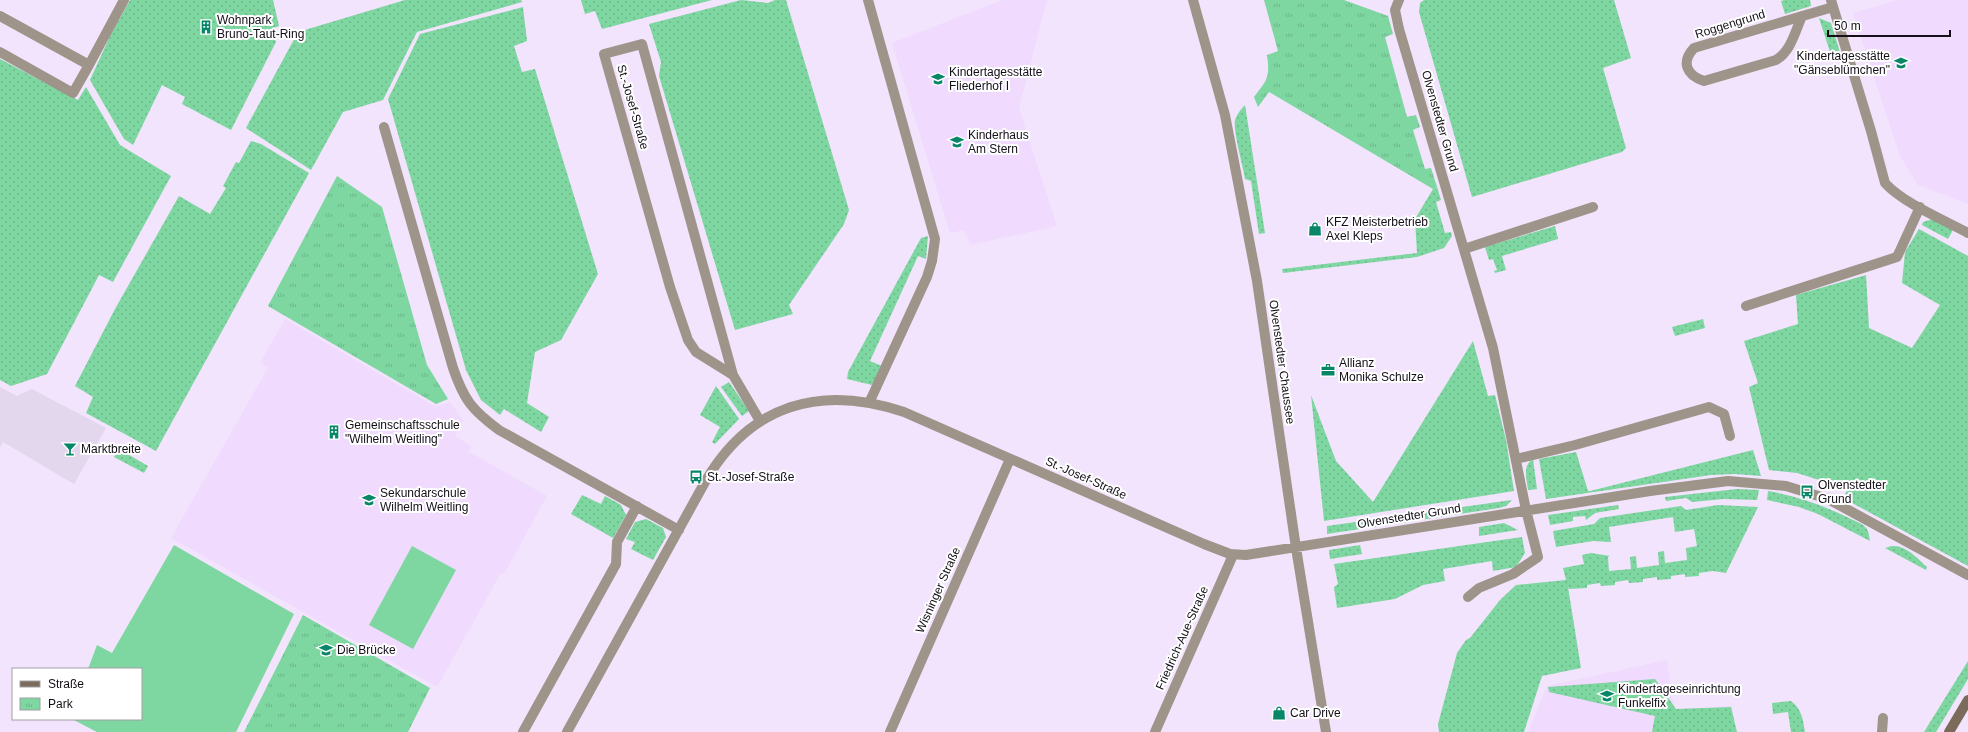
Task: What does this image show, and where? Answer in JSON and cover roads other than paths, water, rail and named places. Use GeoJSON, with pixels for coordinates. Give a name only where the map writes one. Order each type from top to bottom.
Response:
{"type":"FeatureCollection","features":[{"type":"Feature","properties":{"kind":"main road"},"geometry":{"type":"LineString","coordinates":[[1948,732],[1968,700]]}},
{"type":"Feature","properties":{"kind":"street"},"geometry":{"type":"LineString","coordinates":[[0,52],[73,93],[124,0]]}},
{"type":"Feature","properties":{"kind":"street"},"geometry":{"type":"LineString","coordinates":[[868,0],[935,239],[932,261],[927,277],[869,402]]}},
{"type":"Feature","properties":{"kind":"street","name":"Olvenstedter Chaussee"},"geometry":{"type":"LineString","coordinates":[[1193,0],[1225,115],[1256,274],[1296,548],[1326,732]]}},
{"type":"Feature","properties":{"kind":"street","name":"Olvenstedter Grund"},"geometry":{"type":"LineString","coordinates":[[1399,0],[1395,10],[1400,29],[1493,348],[1526,510],[1538,557],[1513,574],[1479,588],[1468,597]]}},
{"type":"Feature","properties":{"kind":"street","name":"Roggengrund"},"geometry":{"type":"LineString","coordinates":[[1802,16],[1789,46],[1783,55],[1776,60],[1704,81],[1693,77],[1686,67],[1688,55],[1694,48],[1802,16],[1832,3],[1871,131],[1885,183],[1890,189],[1968,233]]}},
{"type":"Feature","properties":{"kind":"street"},"geometry":{"type":"LineString","coordinates":[[0,16],[89,65]]}},
{"type":"Feature","properties":{"kind":"street","name":"St.-Josef-Straße"},"geometry":{"type":"LineString","coordinates":[[733,375],[696,352],[688,340],[670,287],[604,54],[642,44],[733,375],[760,421]]}},
{"type":"Feature","properties":{"kind":"street"},"geometry":{"type":"LineString","coordinates":[[384,127],[458,385],[470,405],[478,414],[499,430],[679,530]]}},
{"type":"Feature","properties":{"kind":"street"},"geometry":{"type":"LineString","coordinates":[[1464,249],[1594,207]]}},
{"type":"Feature","properties":{"kind":"street"},"geometry":{"type":"LineString","coordinates":[[1746,306],[1897,257],[1920,207]]}},
{"type":"Feature","properties":{"kind":"street","name":"St.-Josef-Straße"},"geometry":{"type":"LineString","coordinates":[[567,732],[679,530],[721,458],[740,437],[760,421],[784,410],[819,400],[869,402],[904,412],[1233,555],[1246,555],[1296,548]]}},
{"type":"Feature","properties":{"kind":"street"},"geometry":{"type":"LineString","coordinates":[[1516,459],[1575,445],[1709,407],[1724,414],[1730,436]]}},
{"type":"Feature","properties":{"kind":"street","name":"Wisninger Straße"},"geometry":{"type":"LineString","coordinates":[[890,732],[1010,459]]}},
{"type":"Feature","properties":{"kind":"street","name":"Olvenstedter Grund"},"geometry":{"type":"LineString","coordinates":[[1296,548],[1526,510],[1712,482],[1738,481],[1802,490],[1838,504],[1968,575]]}},
{"type":"Feature","properties":{"kind":"street"},"geometry":{"type":"LineString","coordinates":[[523,732],[616,564],[617,542],[637,506]]}},
{"type":"Feature","properties":{"kind":"street","name":"Friedrich-Aue-Straße"},"geometry":{"type":"LineString","coordinates":[[1155,732],[1233,555]]}},
{"type":"Feature","properties":{"kind":"street"},"geometry":{"type":"LineString","coordinates":[[1882,732],[1884,718]]}},
{"type":"Feature","properties":{"kind":"place","name":"Wohnpark Bruno-Taut-Ring"},"geometry":{"type":"Point","coordinates":[206,27]}},
{"type":"Feature","properties":{"kind":"place","name":"Kindertagesstätte \"Gänseblümchen\""},"geometry":{"type":"Point","coordinates":[1901,63]}},
{"type":"Feature","properties":{"kind":"place","name":"Kindertagesstätte Fliederhof I"},"geometry":{"type":"Point","coordinates":[938,79]}},
{"type":"Feature","properties":{"kind":"place","name":"Kinderhaus Am Stern"},"geometry":{"type":"Point","coordinates":[957,142]}},
{"type":"Feature","properties":{"kind":"place","name":"KFZ Meisterbetrieb Axel Kleps"},"geometry":{"type":"Point","coordinates":[1315,229]}},
{"type":"Feature","properties":{"kind":"place","name":"Allianz Monika Schulze"},"geometry":{"type":"Point","coordinates":[1328,370]}},
{"type":"Feature","properties":{"kind":"place","name":"Gemeinschaftsschule \"Wilhelm Weitling\""},"geometry":{"type":"Point","coordinates":[334,432]}},
{"type":"Feature","properties":{"kind":"place","name":"Marktbreite"},"geometry":{"type":"Point","coordinates":[70,449]}},
{"type":"Feature","properties":{"kind":"place","name":"St.-Josef-Straße"},"geometry":{"type":"Point","coordinates":[696,477]}},
{"type":"Feature","properties":{"kind":"place","name":"Olvenstedter Grund"},"geometry":{"type":"Point","coordinates":[1807,492]}},
{"type":"Feature","properties":{"kind":"place","name":"Sekundarschule Wilhelm Weitling"},"geometry":{"type":"Point","coordinates":[369,500]}},
{"type":"Feature","properties":{"kind":"place","name":"Die Brücke"},"geometry":{"type":"Point","coordinates":[326,650]}},
{"type":"Feature","properties":{"kind":"place","name":"Kindertageseinrichtung Funkelfix"},"geometry":{"type":"Point","coordinates":[1607,696]}},
{"type":"Feature","properties":{"kind":"place","name":"Car Drive"},"geometry":{"type":"Point","coordinates":[1279,713]}}]}
